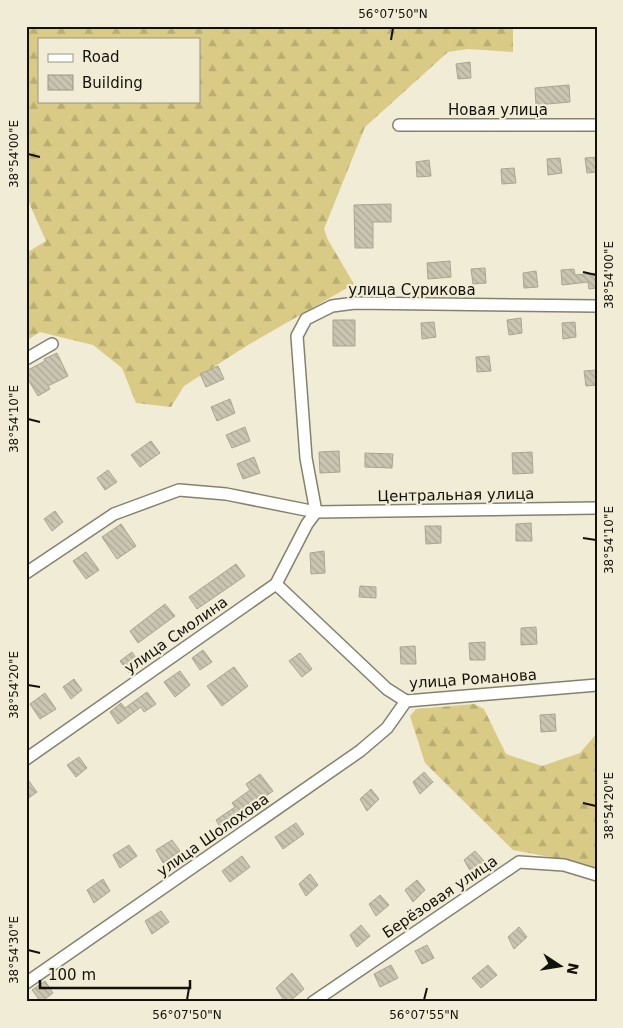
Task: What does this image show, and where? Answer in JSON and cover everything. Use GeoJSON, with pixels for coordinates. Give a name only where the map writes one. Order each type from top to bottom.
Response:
{"type":"FeatureCollection","features":[{"type":"Feature","properties":{"kind":"street","name":"Новая улица"},"geometry":{"type":"LineString","coordinates":[[399,125],[597,125]]}},
{"type":"Feature","properties":{"kind":"street","name":"улица Сурикова"},"geometry":{"type":"LineString","coordinates":[[316,512],[306,458],[297,336],[306,319],[332,306],[355,303],[597,306]]}},
{"type":"Feature","properties":{"kind":"street"},"geometry":{"type":"LineString","coordinates":[[26,358],[52,344]]}},
{"type":"Feature","properties":{"kind":"street","name":"Центральная улица"},"geometry":{"type":"LineString","coordinates":[[26,573],[114,514],[179,490],[226,494],[316,512],[597,508]]}},
{"type":"Feature","properties":{"kind":"street","name":"улица Смолина"},"geometry":{"type":"LineString","coordinates":[[26,759],[276,584],[307,524],[316,512]]}},
{"type":"Feature","properties":{"kind":"street","name":"улица Романова"},"geometry":{"type":"LineString","coordinates":[[276,584],[387,689],[406,701],[597,685]]}},
{"type":"Feature","properties":{"kind":"street","name":"улица Шолохова"},"geometry":{"type":"LineString","coordinates":[[26,983],[360,751],[387,728],[406,701]]}},
{"type":"Feature","properties":{"kind":"street","name":"Берёзовая улица"},"geometry":{"type":"LineString","coordinates":[[313,1002],[519,862],[564,865],[597,875]]}},
{"type":"Feature","properties":{"kind":"green space"},"geometry":{"type":"Polygon","coordinates":[[[26,26],[513,26],[513,52],[468,49],[448,52],[365,127],[324,229],[328,240],[354,284],[248,345],[184,386],[171,407],[136,403],[122,368],[93,345],[40,332],[26,341],[26,253],[46,241],[26,196],[26,26]]]}},
{"type":"Feature","properties":{"kind":"green space"},"geometry":{"type":"Polygon","coordinates":[[[474,704],[484,709],[506,754],[542,766],[580,753],[597,733],[597,878],[555,858],[513,850],[425,763],[410,716],[416,709],[474,704]]]}},
{"type":"Feature","properties":{"kind":"building"},"geometry":{"type":"Polygon","coordinates":[[[470,62],[471,78],[458,79],[456,64],[470,62]]]}},
{"type":"Feature","properties":{"kind":"building"},"geometry":{"type":"Polygon","coordinates":[[[569,85],[570,102],[536,105],[535,88],[569,85]]]}},
{"type":"Feature","properties":{"kind":"building"},"geometry":{"type":"Polygon","coordinates":[[[597,157],[597,172],[587,173],[585,158],[597,157]]]}},
{"type":"Feature","properties":{"kind":"building"},"geometry":{"type":"Polygon","coordinates":[[[560,158],[562,173],[548,175],[547,159],[560,158]]]}},
{"type":"Feature","properties":{"kind":"building"},"geometry":{"type":"Polygon","coordinates":[[[429,160],[431,176],[417,177],[416,162],[429,160]]]}},
{"type":"Feature","properties":{"kind":"building"},"geometry":{"type":"Polygon","coordinates":[[[514,168],[516,183],[502,184],[501,169],[514,168]]]}},
{"type":"Feature","properties":{"kind":"building"},"geometry":{"type":"Polygon","coordinates":[[[391,204],[391,222],[373,222],[373,248],[355,248],[354,205],[391,204]]]}},
{"type":"Feature","properties":{"kind":"building"},"geometry":{"type":"Polygon","coordinates":[[[450,261],[451,277],[428,279],[427,263],[450,261]]]}},
{"type":"Feature","properties":{"kind":"building"},"geometry":{"type":"Polygon","coordinates":[[[485,268],[486,283],[473,284],[471,269],[485,268]]]}},
{"type":"Feature","properties":{"kind":"building"},"geometry":{"type":"Polygon","coordinates":[[[574,269],[575,275],[597,273],[597,288],[589,289],[588,282],[562,285],[561,270],[574,269]]]}},
{"type":"Feature","properties":{"kind":"building"},"geometry":{"type":"Polygon","coordinates":[[[536,271],[538,287],[524,288],[523,273],[536,271]]]}},
{"type":"Feature","properties":{"kind":"building"},"geometry":{"type":"Polygon","coordinates":[[[521,318],[522,333],[509,335],[507,320],[521,318]]]}},
{"type":"Feature","properties":{"kind":"building"},"geometry":{"type":"Polygon","coordinates":[[[333,320],[355,320],[355,346],[333,346],[333,320]]]}},
{"type":"Feature","properties":{"kind":"building"},"geometry":{"type":"Polygon","coordinates":[[[434,322],[436,337],[422,339],[421,323],[434,322]]]}},
{"type":"Feature","properties":{"kind":"building"},"geometry":{"type":"Polygon","coordinates":[[[575,322],[576,337],[563,339],[562,323],[575,322]]]}},
{"type":"Feature","properties":{"kind":"building"},"geometry":{"type":"Polygon","coordinates":[[[57,353],[68,376],[48,386],[50,389],[38,396],[26,376],[26,371],[57,353]]]}},
{"type":"Feature","properties":{"kind":"building"},"geometry":{"type":"Polygon","coordinates":[[[489,356],[491,371],[477,372],[476,357],[489,356]]]}},
{"type":"Feature","properties":{"kind":"building"},"geometry":{"type":"Polygon","coordinates":[[[218,366],[224,379],[206,387],[200,374],[218,366]]]}},
{"type":"Feature","properties":{"kind":"building"},"geometry":{"type":"Polygon","coordinates":[[[597,370],[597,385],[586,386],[584,371],[597,370]]]}},
{"type":"Feature","properties":{"kind":"building"},"geometry":{"type":"Polygon","coordinates":[[[230,399],[235,413],[217,421],[211,407],[230,399]]]}},
{"type":"Feature","properties":{"kind":"building"},"geometry":{"type":"Polygon","coordinates":[[[245,427],[250,441],[232,448],[226,435],[245,427]]]}},
{"type":"Feature","properties":{"kind":"building"},"geometry":{"type":"Polygon","coordinates":[[[151,441],[160,453],[140,467],[131,455],[151,441]]]}},
{"type":"Feature","properties":{"kind":"building"},"geometry":{"type":"Polygon","coordinates":[[[339,451],[340,472],[320,473],[319,452],[339,451]]]}},
{"type":"Feature","properties":{"kind":"building"},"geometry":{"type":"Polygon","coordinates":[[[532,452],[533,473],[513,474],[512,453],[532,452]]]}},
{"type":"Feature","properties":{"kind":"building"},"geometry":{"type":"Polygon","coordinates":[[[365,453],[393,454],[392,468],[365,467],[365,453]]]}},
{"type":"Feature","properties":{"kind":"building"},"geometry":{"type":"Polygon","coordinates":[[[254,457],[260,473],[243,479],[237,464],[254,457]]]}},
{"type":"Feature","properties":{"kind":"building"},"geometry":{"type":"Polygon","coordinates":[[[108,470],[117,482],[105,490],[97,478],[108,470]]]}},
{"type":"Feature","properties":{"kind":"building"},"geometry":{"type":"Polygon","coordinates":[[[55,511],[63,522],[52,531],[44,519],[55,511]]]}},
{"type":"Feature","properties":{"kind":"building"},"geometry":{"type":"Polygon","coordinates":[[[531,523],[532,541],[516,541],[516,524],[531,523]]]}},
{"type":"Feature","properties":{"kind":"building"},"geometry":{"type":"Polygon","coordinates":[[[121,524],[136,546],[117,559],[102,537],[121,524]]]}},
{"type":"Feature","properties":{"kind":"building"},"geometry":{"type":"Polygon","coordinates":[[[425,526],[441,526],[441,543],[426,544],[425,526]]]}},
{"type":"Feature","properties":{"kind":"building"},"geometry":{"type":"Polygon","coordinates":[[[324,551],[325,573],[311,574],[310,553],[324,551]]]}},
{"type":"Feature","properties":{"kind":"building"},"geometry":{"type":"Polygon","coordinates":[[[86,552],[99,570],[86,579],[73,561],[86,552]]]}},
{"type":"Feature","properties":{"kind":"building"},"geometry":{"type":"Polygon","coordinates":[[[236,564],[245,576],[197,609],[189,597],[236,564]]]}},
{"type":"Feature","properties":{"kind":"building"},"geometry":{"type":"Polygon","coordinates":[[[360,586],[376,587],[376,598],[359,597],[360,586]]]}},
{"type":"Feature","properties":{"kind":"building"},"geometry":{"type":"Polygon","coordinates":[[[165,604],[175,616],[138,643],[130,631],[165,604]]]}},
{"type":"Feature","properties":{"kind":"building"},"geometry":{"type":"Polygon","coordinates":[[[536,627],[537,644],[521,645],[521,628],[536,627]]]}},
{"type":"Feature","properties":{"kind":"building"},"geometry":{"type":"Polygon","coordinates":[[[485,642],[485,660],[470,660],[469,643],[485,642]]]}},
{"type":"Feature","properties":{"kind":"building"},"geometry":{"type":"Polygon","coordinates":[[[415,646],[416,664],[401,664],[400,647],[415,646]]]}},
{"type":"Feature","properties":{"kind":"building"},"geometry":{"type":"Polygon","coordinates":[[[203,650],[212,662],[200,670],[192,658],[203,650]]]}},
{"type":"Feature","properties":{"kind":"building"},"geometry":{"type":"Polygon","coordinates":[[[132,652],[140,664],[129,673],[120,661],[132,652]]]}},
{"type":"Feature","properties":{"kind":"building"},"geometry":{"type":"Polygon","coordinates":[[[300,653],[312,669],[302,677],[289,661],[300,653]]]}},
{"type":"Feature","properties":{"kind":"building"},"geometry":{"type":"Polygon","coordinates":[[[234,667],[248,686],[222,706],[207,686],[234,667]]]}},
{"type":"Feature","properties":{"kind":"building"},"geometry":{"type":"Polygon","coordinates":[[[180,671],[190,685],[175,697],[164,682],[180,671]]]}},
{"type":"Feature","properties":{"kind":"building"},"geometry":{"type":"Polygon","coordinates":[[[74,679],[82,690],[71,699],[63,687],[74,679]]]}},
{"type":"Feature","properties":{"kind":"building"},"geometry":{"type":"Polygon","coordinates":[[[147,692],[156,704],[144,712],[141,707],[118,724],[110,712],[121,703],[125,708],[147,692]]]}},
{"type":"Feature","properties":{"kind":"building"},"geometry":{"type":"Polygon","coordinates":[[[45,693],[56,709],[40,719],[30,704],[45,693]]]}},
{"type":"Feature","properties":{"kind":"building"},"geometry":{"type":"Polygon","coordinates":[[[555,714],[556,731],[541,732],[540,715],[555,714]]]}},
{"type":"Feature","properties":{"kind":"building"},"geometry":{"type":"Polygon","coordinates":[[[79,757],[87,768],[76,777],[67,765],[79,757]]]}},
{"type":"Feature","properties":{"kind":"building"},"geometry":{"type":"Polygon","coordinates":[[[424,772],[433,782],[420,794],[413,782],[424,772]]]}},
{"type":"Feature","properties":{"kind":"building"},"geometry":{"type":"Polygon","coordinates":[[[260,774],[273,791],[237,817],[239,821],[223,832],[216,820],[235,807],[232,803],[250,790],[246,784],[260,774]]]}},
{"type":"Feature","properties":{"kind":"building"},"geometry":{"type":"Polygon","coordinates":[[[26,777],[37,792],[26,800],[26,777]]]}},
{"type":"Feature","properties":{"kind":"building"},"geometry":{"type":"Polygon","coordinates":[[[371,789],[379,799],[367,811],[360,799],[371,789]]]}},
{"type":"Feature","properties":{"kind":"building"},"geometry":{"type":"Polygon","coordinates":[[[296,823],[304,834],[283,849],[275,837],[296,823]]]}},
{"type":"Feature","properties":{"kind":"building"},"geometry":{"type":"Polygon","coordinates":[[[172,840],[180,851],[163,863],[156,850],[172,840]]]}},
{"type":"Feature","properties":{"kind":"building"},"geometry":{"type":"Polygon","coordinates":[[[129,845],[137,856],[120,868],[113,855],[129,845]]]}},
{"type":"Feature","properties":{"kind":"building"},"geometry":{"type":"Polygon","coordinates":[[[475,851],[484,861],[471,872],[464,860],[475,851]]]}},
{"type":"Feature","properties":{"kind":"building"},"geometry":{"type":"Polygon","coordinates":[[[242,856],[250,867],[230,882],[222,871],[242,856]]]}},
{"type":"Feature","properties":{"kind":"building"},"geometry":{"type":"Polygon","coordinates":[[[310,874],[318,885],[306,896],[299,884],[310,874]]]}},
{"type":"Feature","properties":{"kind":"building"},"geometry":{"type":"Polygon","coordinates":[[[103,879],[110,891],[94,903],[87,890],[103,879]]]}},
{"type":"Feature","properties":{"kind":"building"},"geometry":{"type":"Polygon","coordinates":[[[417,880],[425,890],[413,902],[405,890],[417,880]]]}},
{"type":"Feature","properties":{"kind":"building"},"geometry":{"type":"Polygon","coordinates":[[[380,895],[389,905],[376,916],[369,904],[380,895]]]}},
{"type":"Feature","properties":{"kind":"building"},"geometry":{"type":"Polygon","coordinates":[[[161,911],[169,922],[152,934],[145,921],[161,911]]]}},
{"type":"Feature","properties":{"kind":"building"},"geometry":{"type":"Polygon","coordinates":[[[361,925],[370,936],[357,947],[350,935],[361,925]]]}},
{"type":"Feature","properties":{"kind":"building"},"geometry":{"type":"Polygon","coordinates":[[[519,927],[527,937],[514,949],[508,937],[519,927]]]}},
{"type":"Feature","properties":{"kind":"building"},"geometry":{"type":"Polygon","coordinates":[[[427,945],[434,958],[422,964],[415,951],[427,945]]]}},
{"type":"Feature","properties":{"kind":"building"},"geometry":{"type":"Polygon","coordinates":[[[391,965],[398,978],[380,987],[374,974],[391,965]]]}},
{"type":"Feature","properties":{"kind":"building"},"geometry":{"type":"Polygon","coordinates":[[[488,965],[497,975],[481,988],[472,978],[488,965]]]}},
{"type":"Feature","properties":{"kind":"building"},"geometry":{"type":"Polygon","coordinates":[[[292,973],[304,989],[289,1002],[285,1002],[276,988],[292,973]]]}},
{"type":"Feature","properties":{"kind":"building"},"geometry":{"type":"Polygon","coordinates":[[[45,981],[53,993],[41,1002],[32,990],[45,981]]]}}]}
